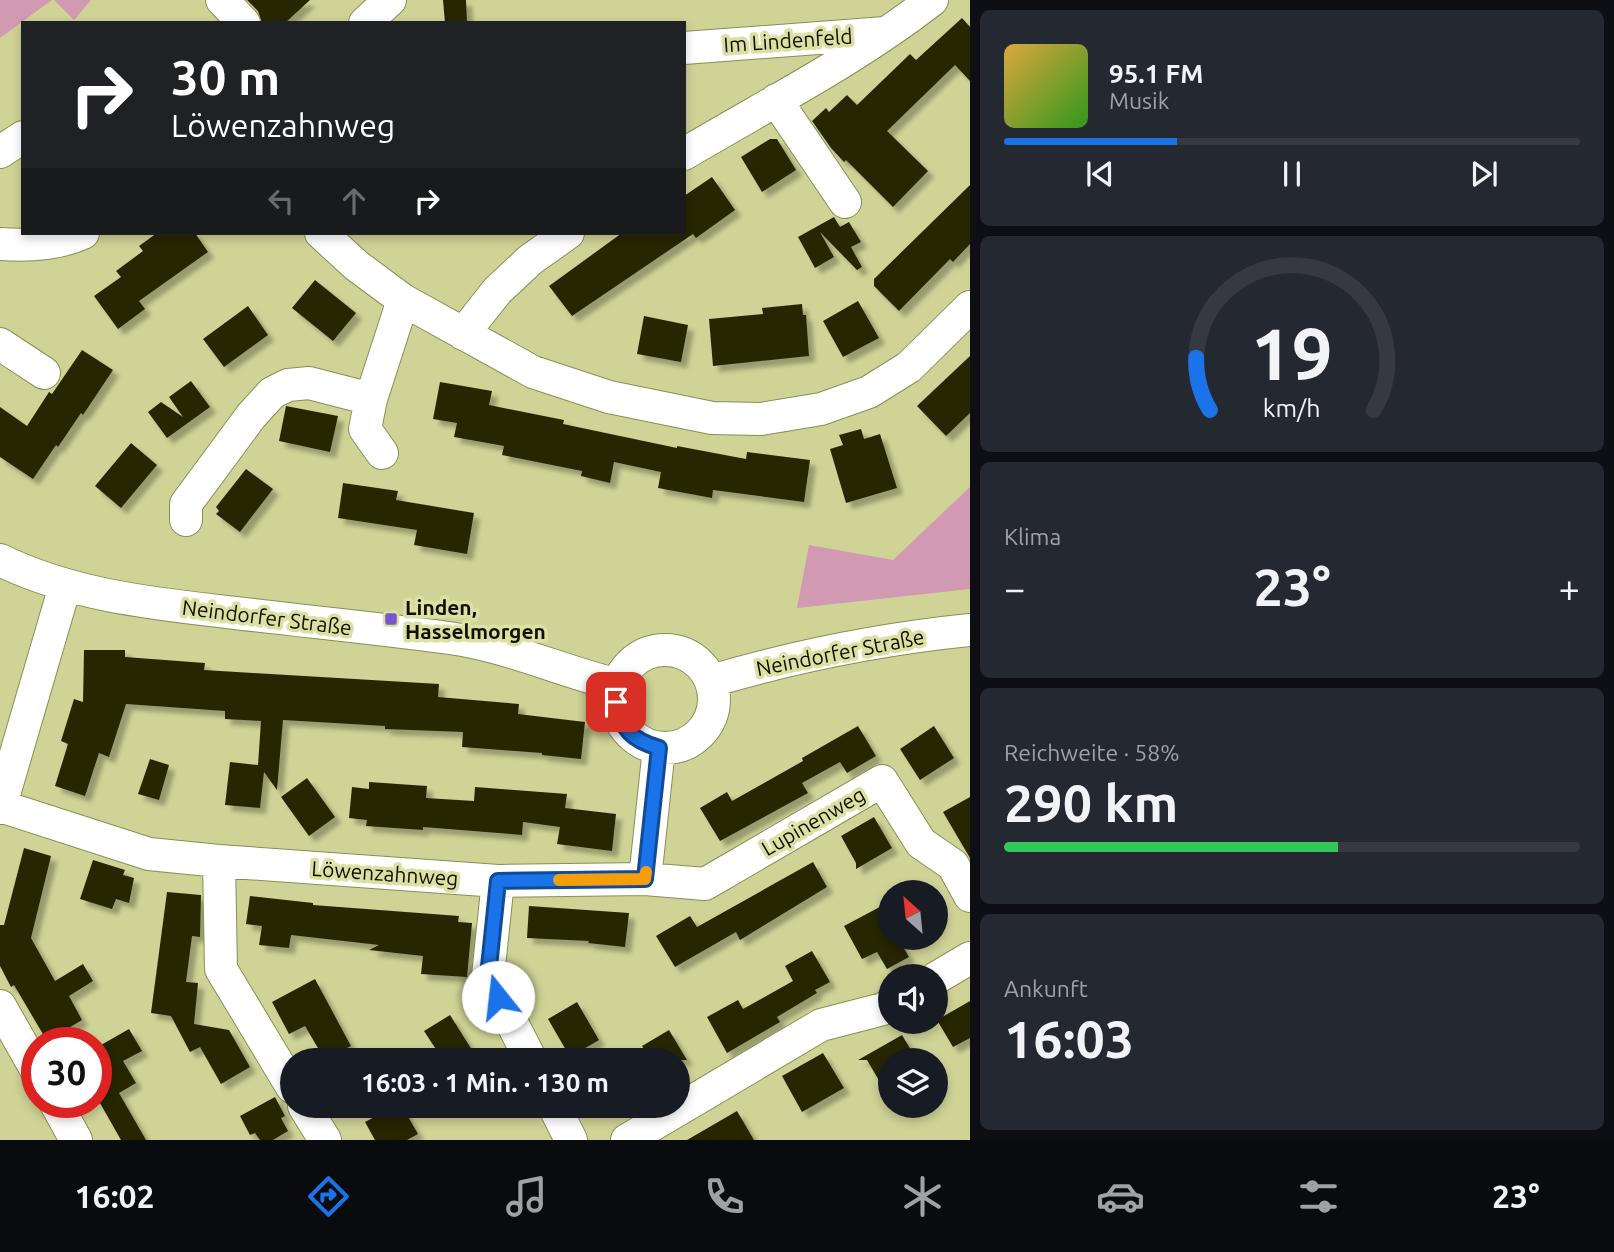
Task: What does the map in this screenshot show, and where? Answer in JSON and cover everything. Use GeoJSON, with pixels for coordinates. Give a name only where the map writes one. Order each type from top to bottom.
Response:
{"type":"FeatureCollection","features":[{"type":"Feature","properties":{"kind":"street"},"geometry":{"type":"LineString","coordinates":[[222,0],[242,21]]}},
{"type":"Feature","properties":{"kind":"street"},"geometry":{"type":"LineString","coordinates":[[367,21],[390,0]]}},
{"type":"Feature","properties":{"kind":"street","name":"Im Lindenfeld"},"geometry":{"type":"LineString","coordinates":[[686,153],[843,62],[891,32],[932,0]]}},
{"type":"Feature","properties":{"kind":"street","name":"Im Lindenfeld"},"geometry":{"type":"LineString","coordinates":[[686,48],[891,32]]}},
{"type":"Feature","properties":{"kind":"street"},"geometry":{"type":"LineString","coordinates":[[776,100],[845,201]]}},
{"type":"Feature","properties":{"kind":"street"},"geometry":{"type":"LineString","coordinates":[[0,152],[21,138]]}},
{"type":"Feature","properties":{"kind":"street"},"geometry":{"type":"LineString","coordinates":[[0,244],[16,245],[69,239],[78,235]]}},
{"type":"Feature","properties":{"kind":"street"},"geometry":{"type":"LineString","coordinates":[[323,235],[357,266],[403,300],[533,372],[609,397],[712,418],[761,419],[821,409],[869,392],[909,367],[970,307]]}},
{"type":"Feature","properties":{"kind":"street"},"geometry":{"type":"LineString","coordinates":[[463,334],[497,291],[530,260],[565,235]]}},
{"type":"Feature","properties":{"kind":"street"},"geometry":{"type":"LineString","coordinates":[[382,453],[365,429],[371,399],[403,300]]}},
{"type":"Feature","properties":{"kind":"street"},"geometry":{"type":"LineString","coordinates":[[0,344],[44,373]]}},
{"type":"Feature","properties":{"kind":"street"},"geometry":{"type":"LineString","coordinates":[[186,520],[186,504],[251,416],[272,393],[288,385],[309,383],[371,399]]}},
{"type":"Feature","properties":{"kind":"street","name":"Neindorfer Straße"},"geometry":{"type":"LineString","coordinates":[[0,561],[65,586],[101,595],[452,638],[503,648],[539,659],[575,675],[618,685]]}},
{"type":"Feature","properties":{"kind":"street"},"geometry":{"type":"LineString","coordinates":[[0,807],[65,586]]}},
{"type":"Feature","properties":{"kind":"street","name":"Neindorfer Straße"},"geometry":{"type":"LineString","coordinates":[[711,681],[846,646],[970,630]]}},
{"type":"Feature","properties":{"kind":"street"},"geometry":{"type":"LineString","coordinates":[[668,650],[684,653],[698,662],[711,681],[714,705],[710,720],[702,732],[676,747],[659,748],[643,743],[629,733],[620,719],[616,702],[618,685],[625,670],[637,659],[652,652],[668,650]]}},
{"type":"Feature","properties":{"kind":"street"},"geometry":{"type":"LineString","coordinates":[[645,879],[659,748]]}},
{"type":"Feature","properties":{"kind":"street","name":"Lupinenweg"},"geometry":{"type":"LineString","coordinates":[[645,879],[705,884],[882,781],[920,843],[953,865],[970,896]]}},
{"type":"Feature","properties":{"kind":"street","name":"Löwenzahnweg"},"geometry":{"type":"LineString","coordinates":[[0,807],[149,854],[498,881],[645,879]]}},
{"type":"Feature","properties":{"kind":"street"},"geometry":{"type":"LineString","coordinates":[[219,861],[220,969],[280,1067]]}},
{"type":"Feature","properties":{"kind":"street"},"geometry":{"type":"LineString","coordinates":[[498,881],[488,976],[525,1048]]}},
{"type":"Feature","properties":{"kind":"street"},"geometry":{"type":"LineString","coordinates":[[948,971],[970,958]]}},
{"type":"Feature","properties":{"kind":"street"},"geometry":{"type":"LineString","coordinates":[[0,1006],[21,1043]]}},
{"type":"Feature","properties":{"kind":"street"},"geometry":{"type":"LineString","coordinates":[[627,1140],[821,1025],[878,1010]]}},
{"type":"Feature","properties":{"kind":"street"},"geometry":{"type":"LineString","coordinates":[[64,1118],[76,1140]]}},
{"type":"Feature","properties":{"kind":"street"},"geometry":{"type":"LineString","coordinates":[[311,1118],[325,1140]]}},
{"type":"Feature","properties":{"kind":"street"},"geometry":{"type":"LineString","coordinates":[[560,1118],[571,1140]]}},
{"type":"Feature","properties":{"kind":"shaded area"},"geometry":{"type":"Polygon","coordinates":[[[0,0],[52,0],[21,21],[0,38],[0,0]]]}},
{"type":"Feature","properties":{"kind":"shaded area"},"geometry":{"type":"Polygon","coordinates":[[[54,0],[91,0],[74,20],[54,0]]]}},
{"type":"Feature","properties":{"kind":"shaded area"},"geometry":{"type":"Polygon","coordinates":[[[970,487],[970,589],[797,608],[809,545],[893,560],[970,487]]]}},
{"type":"Feature","properties":{"kind":"building"},"geometry":{"type":"Polygon","coordinates":[[[247,0],[310,0],[287,21],[261,21],[258,11],[247,0]]]}},
{"type":"Feature","properties":{"kind":"building"},"geometry":{"type":"Polygon","coordinates":[[[443,0],[466,0],[467,21],[445,21],[443,0]]]}},
{"type":"Feature","properties":{"kind":"building"},"geometry":{"type":"Polygon","coordinates":[[[962,18],[970,27],[970,81],[955,65],[887,131],[928,171],[893,207],[846,160],[844,162],[812,121],[826,108],[829,112],[847,95],[857,105],[910,54],[916,60],[962,18]]]}},
{"type":"Feature","properties":{"kind":"building"},"geometry":{"type":"Polygon","coordinates":[[[770,139],[777,139],[796,170],[762,192],[741,157],[770,139]]]}},
{"type":"Feature","properties":{"kind":"building"},"geometry":{"type":"Polygon","coordinates":[[[712,177],[735,210],[696,238],[693,234],[572,316],[549,286],[619,235],[686,235],[686,195],[712,177]]]}},
{"type":"Feature","properties":{"kind":"building"},"geometry":{"type":"Polygon","coordinates":[[[970,185],[970,244],[953,262],[950,259],[899,311],[874,286],[874,279],[970,185]]]}},
{"type":"Feature","properties":{"kind":"building"},"geometry":{"type":"Polygon","coordinates":[[[834,217],[840,227],[849,222],[861,242],[851,247],[862,267],[857,270],[820,232],[834,257],[815,268],[798,237],[834,217]]]}},
{"type":"Feature","properties":{"kind":"building"},"geometry":{"type":"Polygon","coordinates":[[[154,235],[196,235],[208,252],[139,301],[145,309],[118,329],[94,296],[121,277],[116,271],[143,251],[139,246],[154,235]]]}},
{"type":"Feature","properties":{"kind":"building"},"geometry":{"type":"Polygon","coordinates":[[[315,280],[356,313],[333,341],[292,308],[315,280]]]}},
{"type":"Feature","properties":{"kind":"building"},"geometry":{"type":"Polygon","coordinates":[[[858,301],[879,338],[843,357],[823,321],[858,301]]]}},
{"type":"Feature","properties":{"kind":"building"},"geometry":{"type":"Polygon","coordinates":[[[802,304],[803,315],[806,315],[809,356],[713,366],[709,319],[763,314],[762,308],[802,304]]]}},
{"type":"Feature","properties":{"kind":"building"},"geometry":{"type":"Polygon","coordinates":[[[248,306],[268,335],[224,367],[203,339],[248,306]]]}},
{"type":"Feature","properties":{"kind":"building"},"geometry":{"type":"Polygon","coordinates":[[[644,316],[688,325],[681,362],[637,354],[644,316]]]}},
{"type":"Feature","properties":{"kind":"building"},"geometry":{"type":"Polygon","coordinates":[[[82,350],[113,370],[83,415],[81,413],[33,479],[0,457],[0,407],[27,426],[49,392],[52,394],[82,350]]]}},
{"type":"Feature","properties":{"kind":"building"},"geometry":{"type":"Polygon","coordinates":[[[970,356],[970,413],[946,436],[917,406],[970,356]]]}},
{"type":"Feature","properties":{"kind":"building"},"geometry":{"type":"Polygon","coordinates":[[[191,381],[210,407],[167,438],[148,412],[161,402],[183,417],[169,397],[191,381]]]}},
{"type":"Feature","properties":{"kind":"building"},"geometry":{"type":"Polygon","coordinates":[[[440,382],[492,391],[489,405],[564,420],[563,424],[677,448],[746,459],[747,452],[810,460],[804,502],[713,490],[712,498],[658,488],[661,472],[614,462],[610,483],[581,476],[582,471],[502,455],[504,446],[454,437],[457,423],[433,419],[440,382]]]}},
{"type":"Feature","properties":{"kind":"building"},"geometry":{"type":"Polygon","coordinates":[[[286,406],[338,416],[330,452],[279,441],[286,406]]]}},
{"type":"Feature","properties":{"kind":"building"},"geometry":{"type":"Polygon","coordinates":[[[861,429],[864,439],[880,434],[897,488],[846,503],[830,449],[843,445],[839,435],[861,429]]]}},
{"type":"Feature","properties":{"kind":"building"},"geometry":{"type":"Polygon","coordinates":[[[131,443],[157,465],[121,508],[95,486],[131,443]]]}},
{"type":"Feature","properties":{"kind":"building"},"geometry":{"type":"Polygon","coordinates":[[[246,469],[273,489],[240,532],[216,514],[219,511],[216,507],[246,469]]]}},
{"type":"Feature","properties":{"kind":"building"},"geometry":{"type":"Polygon","coordinates":[[[343,483],[398,491],[396,500],[474,513],[467,554],[414,545],[417,530],[338,518],[343,483]]]}},
{"type":"Feature","properties":{"kind":"building"},"geometry":{"type":"Polygon","coordinates":[[[84,650],[125,650],[125,657],[205,663],[204,670],[439,684],[438,697],[519,704],[518,714],[585,722],[581,759],[462,747],[463,732],[385,729],[385,726],[283,720],[277,790],[264,772],[260,808],[225,805],[230,762],[258,765],[261,721],[225,719],[225,711],[126,704],[109,757],[99,753],[85,796],[55,786],[68,744],[61,741],[74,699],[83,702],[84,650]]]}},
{"type":"Feature","properties":{"kind":"building"},"geometry":{"type":"Polygon","coordinates":[[[858,726],[876,756],[847,773],[840,762],[802,783],[808,793],[720,841],[700,808],[727,792],[732,801],[858,726]]]}},
{"type":"Feature","properties":{"kind":"building"},"geometry":{"type":"Polygon","coordinates":[[[934,726],[954,758],[920,780],[900,749],[934,726]]]}},
{"type":"Feature","properties":{"kind":"building"},"geometry":{"type":"Polygon","coordinates":[[[150,759],[169,765],[159,800],[138,794],[150,759]]]}},
{"type":"Feature","properties":{"kind":"building"},"geometry":{"type":"Polygon","coordinates":[[[307,778],[335,817],[309,836],[281,797],[307,778]]]}},
{"type":"Feature","properties":{"kind":"building"},"geometry":{"type":"Polygon","coordinates":[[[369,782],[427,786],[426,798],[474,801],[475,787],[567,794],[565,808],[616,814],[612,851],[557,844],[560,827],[523,822],[522,835],[423,827],[423,830],[366,826],[367,820],[349,818],[352,787],[369,789],[369,782]]]}},
{"type":"Feature","properties":{"kind":"building"},"geometry":{"type":"Polygon","coordinates":[[[970,797],[970,858],[943,812],[970,797]]]}},
{"type":"Feature","properties":{"kind":"building"},"geometry":{"type":"Polygon","coordinates":[[[874,817],[892,848],[856,869],[856,863],[841,836],[874,817]]]}},
{"type":"Feature","properties":{"kind":"building"},"geometry":{"type":"Polygon","coordinates":[[[24,848],[51,856],[31,938],[55,981],[83,964],[93,981],[69,996],[82,1020],[70,1027],[39,1027],[0,966],[0,925],[4,925],[24,848]]]}},
{"type":"Feature","properties":{"kind":"building"},"geometry":{"type":"Polygon","coordinates":[[[93,860],[125,870],[123,875],[134,878],[129,903],[116,899],[112,909],[80,899],[93,860]]]}},
{"type":"Feature","properties":{"kind":"building"},"geometry":{"type":"Polygon","coordinates":[[[813,862],[827,887],[740,940],[736,932],[675,967],[656,936],[690,916],[697,927],[813,862]]]}},
{"type":"Feature","properties":{"kind":"building"},"geometry":{"type":"Polygon","coordinates":[[[167,892],[201,895],[200,937],[192,936],[186,982],[198,983],[194,1024],[229,1030],[250,1067],[221,1084],[200,1047],[190,1052],[171,1016],[151,1013],[167,892]]]}},
{"type":"Feature","properties":{"kind":"building"},"geometry":{"type":"Polygon","coordinates":[[[250,896],[313,905],[459,916],[458,922],[472,923],[467,977],[421,974],[423,956],[369,950],[379,945],[291,935],[289,948],[259,945],[262,926],[246,924],[250,896]]]}},
{"type":"Feature","properties":{"kind":"building"},"geometry":{"type":"Polygon","coordinates":[[[529,906],[629,913],[625,947],[588,943],[589,941],[527,938],[529,906]]]}},
{"type":"Feature","properties":{"kind":"building"},"geometry":{"type":"Polygon","coordinates":[[[878,908],[878,950],[905,950],[909,957],[896,964],[884,964],[877,952],[862,959],[844,926],[878,908]]]}},
{"type":"Feature","properties":{"kind":"building"},"geometry":{"type":"Polygon","coordinates":[[[812,951],[830,982],[777,1017],[780,1022],[727,1053],[707,1017],[738,1000],[743,1009],[793,981],[785,966],[812,951]]]}},
{"type":"Feature","properties":{"kind":"building"},"geometry":{"type":"Polygon","coordinates":[[[315,979],[351,1046],[318,1048],[305,1026],[289,1034],[272,1002],[315,979]]]}},
{"type":"Feature","properties":{"kind":"building"},"geometry":{"type":"Polygon","coordinates":[[[970,1001],[970,1038],[953,1047],[945,1034],[948,1034],[948,1014],[970,1001]]]}},
{"type":"Feature","properties":{"kind":"building"},"geometry":{"type":"Polygon","coordinates":[[[577,1002],[599,1040],[585,1048],[565,1048],[548,1019],[577,1002]]]}},
{"type":"Feature","properties":{"kind":"building"},"geometry":{"type":"Polygon","coordinates":[[[450,1015],[471,1048],[435,1048],[424,1031],[450,1015]]]}},
{"type":"Feature","properties":{"kind":"building"},"geometry":{"type":"Polygon","coordinates":[[[129,1029],[142,1051],[123,1061],[136,1083],[119,1093],[146,1140],[121,1140],[108,1118],[112,1118],[112,1039],[129,1029]]]}},
{"type":"Feature","properties":{"kind":"building"},"geometry":{"type":"Polygon","coordinates":[[[669,1030],[680,1048],[643,1048],[642,1046],[669,1030]]]}},
{"type":"Feature","properties":{"kind":"building"},"geometry":{"type":"Polygon","coordinates":[[[902,1035],[910,1048],[879,1048],[902,1035]]]}},
{"type":"Feature","properties":{"kind":"building"},"geometry":{"type":"Polygon","coordinates":[[[878,1049],[878,1079],[867,1060],[858,1060],[878,1049]]]}},
{"type":"Feature","properties":{"kind":"building"},"geometry":{"type":"Polygon","coordinates":[[[823,1053],[844,1088],[802,1112],[782,1076],[823,1053]]]}},
{"type":"Feature","properties":{"kind":"building"},"geometry":{"type":"Polygon","coordinates":[[[275,1097],[280,1106],[280,1118],[288,1131],[273,1140],[260,1140],[255,1133],[250,1135],[240,1116],[275,1097]]]}},
{"type":"Feature","properties":{"kind":"building"},"geometry":{"type":"Polygon","coordinates":[[[737,1111],[754,1140],[687,1140],[737,1111]]]}},
{"type":"Feature","properties":{"kind":"building"},"geometry":{"type":"Polygon","coordinates":[[[372,1118],[409,1118],[418,1134],[407,1140],[375,1140],[365,1122],[372,1118]]]}},
{"type":"Feature","properties":{"kind":"slow traffic"},"geometry":{"type":"LineString","coordinates":[[559,880],[645,879],[646,872]]}},
{"type":"Feature","properties":{"kind":"place","name":"Linden, Hasselmorgen"},"geometry":{"type":"Point","coordinates":[391,619]}},
{"type":"Feature","properties":{"kind":"route"},"geometry":{"type":"LineString","coordinates":[[498,997],[488,976],[498,881],[645,879],[659,748],[643,743],[629,733],[620,719],[616,702]]}}]}
